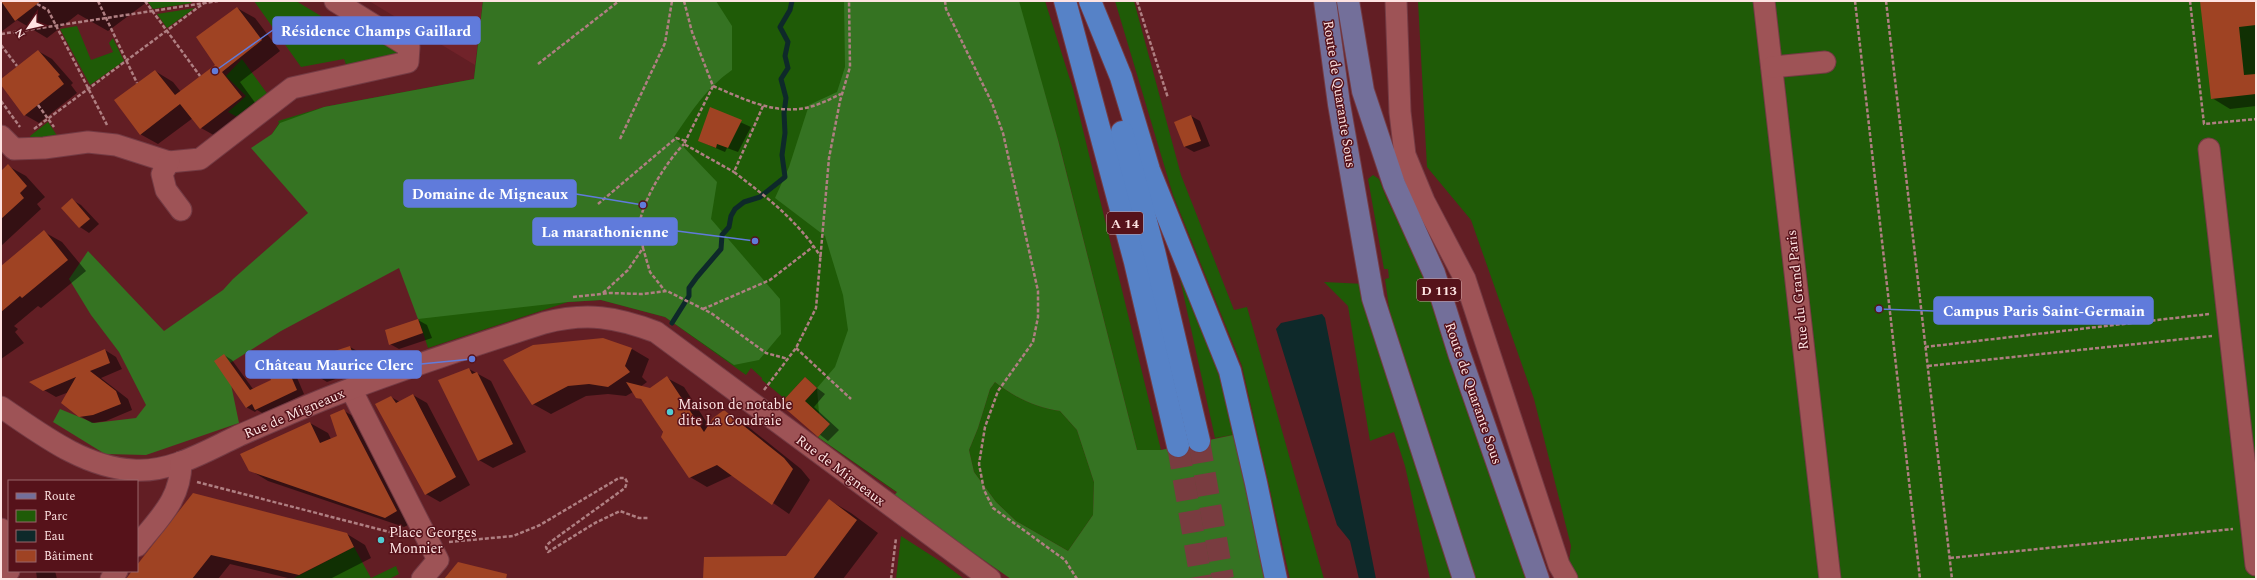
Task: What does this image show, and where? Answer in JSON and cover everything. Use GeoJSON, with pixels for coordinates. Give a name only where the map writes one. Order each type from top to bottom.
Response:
{"type":"FeatureCollection","features":[{"type":"Feature","properties":{"kind":"highway","name":"A 14"},"geometry":{"type":"LineString","coordinates":[[1065,1],[1133,254],[1189,444],[1154,251],[1086,1]]}},
{"type":"Feature","properties":{"kind":"highway"},"geometry":{"type":"LineString","coordinates":[[1090,1],[1121,78],[1149,170],[1230,371],[1255,475],[1276,579]]}},
{"type":"Feature","properties":{"kind":"main road","name":"Route de Quarante Sous"},"geometry":{"type":"LineString","coordinates":[[1325,1],[1339,104],[1373,298],[1464,579]]}},
{"type":"Feature","properties":{"kind":"main road","name":"Route de Quarante Sous"},"geometry":{"type":"LineString","coordinates":[[1348,1],[1363,91],[1384,156],[1394,184],[1434,273],[1538,579]]}},
{"type":"Feature","properties":{"kind":"street"},"geometry":{"type":"LineString","coordinates":[[6,141],[14,149],[88,142],[118,146],[169,162],[200,158],[292,88],[408,62],[409,46],[335,1]]}},
{"type":"Feature","properties":{"kind":"street"},"geometry":{"type":"LineString","coordinates":[[1396,1],[1400,112],[1405,155],[1421,195],[1465,279],[1559,565],[1567,579]]}},
{"type":"Feature","properties":{"kind":"street","name":"Rue du Grand Paris"},"geometry":{"type":"LineString","coordinates":[[1764,1],[1830,579]]}},
{"type":"Feature","properties":{"kind":"street"},"geometry":{"type":"LineString","coordinates":[[1772,67],[1825,62]]}},
{"type":"Feature","properties":{"kind":"street"},"geometry":{"type":"LineString","coordinates":[[2209,149],[2256,565]]}},
{"type":"Feature","properties":{"kind":"street"},"geometry":{"type":"LineString","coordinates":[[169,162],[162,174],[163,180],[166,190],[181,210]]}},
{"type":"Feature","properties":{"kind":"street","name":"Rue de Migneaux"},"geometry":{"type":"LineString","coordinates":[[1,407],[65,448],[106,467],[134,470],[152,469],[181,462],[277,419],[351,389],[544,323],[563,318],[591,316],[627,321],[656,332],[990,579]]}},
{"type":"Feature","properties":{"kind":"street"},"geometry":{"type":"LineString","coordinates":[[351,389],[438,560],[422,579]]}},
{"type":"Feature","properties":{"kind":"street"},"geometry":{"type":"LineString","coordinates":[[138,545],[174,498],[181,474],[181,462]]}},
{"type":"Feature","properties":{"kind":"street"},"geometry":{"type":"LineString","coordinates":[[1,529],[8,566]]}},
{"type":"Feature","properties":{"kind":"path"},"geometry":{"type":"LineString","coordinates":[[98,1],[137,83]]}},
{"type":"Feature","properties":{"kind":"path"},"geometry":{"type":"LineString","coordinates":[[145,1],[200,76]]}},
{"type":"Feature","properties":{"kind":"path"},"geometry":{"type":"LineString","coordinates":[[1,34],[218,1]]}},
{"type":"Feature","properties":{"kind":"path"},"geometry":{"type":"LineString","coordinates":[[538,64],[619,1]]}},
{"type":"Feature","properties":{"kind":"path"},"geometry":{"type":"LineString","coordinates":[[620,139],[664,43],[672,1]]}},
{"type":"Feature","properties":{"kind":"path"},"geometry":{"type":"LineString","coordinates":[[684,1],[692,32],[713,86],[763,106],[784,110],[812,107],[842,94]]}},
{"type":"Feature","properties":{"kind":"path"},"geometry":{"type":"LineString","coordinates":[[753,405],[796,348],[816,308],[822,257],[829,158],[842,94],[850,67],[849,1]]}},
{"type":"Feature","properties":{"kind":"path"},"geometry":{"type":"LineString","coordinates":[[946,1],[946,9],[992,103],[1002,133],[1038,291],[1038,317],[1033,342],[998,391],[985,427],[979,464],[984,490],[993,508],[1065,560],[1077,579]]}},
{"type":"Feature","properties":{"kind":"path"},"geometry":{"type":"LineString","coordinates":[[1137,1],[1168,98]]}},
{"type":"Feature","properties":{"kind":"path"},"geometry":{"type":"LineString","coordinates":[[1855,1],[1920,579]]}},
{"type":"Feature","properties":{"kind":"path"},"geometry":{"type":"LineString","coordinates":[[1886,1],[1952,579]]}},
{"type":"Feature","properties":{"kind":"path"},"geometry":{"type":"LineString","coordinates":[[2190,1],[2204,124],[2256,119]]}},
{"type":"Feature","properties":{"kind":"path"},"geometry":{"type":"LineString","coordinates":[[6,141],[48,119],[204,3]]}},
{"type":"Feature","properties":{"kind":"path"},"geometry":{"type":"LineString","coordinates":[[37,4],[48,10],[118,146]]}},
{"type":"Feature","properties":{"kind":"path"},"geometry":{"type":"LineString","coordinates":[[1,45],[17,66]]}},
{"type":"Feature","properties":{"kind":"path"},"geometry":{"type":"LineString","coordinates":[[713,86],[686,141],[670,158],[654,186],[640,221],[643,248],[650,272],[666,291],[703,309],[766,353],[788,359]]}},
{"type":"Feature","properties":{"kind":"path"},"geometry":{"type":"LineString","coordinates":[[38,105],[67,145]]}},
{"type":"Feature","properties":{"kind":"path"},"geometry":{"type":"LineString","coordinates":[[734,172],[763,106]]}},
{"type":"Feature","properties":{"kind":"path"},"geometry":{"type":"LineString","coordinates":[[598,204],[676,138],[686,141]]}},
{"type":"Feature","properties":{"kind":"path"},"geometry":{"type":"LineString","coordinates":[[684,144],[734,172],[765,196],[806,234],[822,257]]}},
{"type":"Feature","properties":{"kind":"path"},"geometry":{"type":"LineString","coordinates":[[703,309],[770,280],[814,246]]}},
{"type":"Feature","properties":{"kind":"path"},"geometry":{"type":"LineString","coordinates":[[602,294],[628,270],[643,248]]}},
{"type":"Feature","properties":{"kind":"path"},"geometry":{"type":"LineString","coordinates":[[573,298],[602,294],[642,294],[666,291]]}},
{"type":"Feature","properties":{"kind":"path"},"geometry":{"type":"LineString","coordinates":[[1925,347],[2228,312]]}},
{"type":"Feature","properties":{"kind":"path"},"geometry":{"type":"LineString","coordinates":[[1928,366],[2230,334]]}},
{"type":"Feature","properties":{"kind":"path"},"geometry":{"type":"LineString","coordinates":[[796,348],[851,399]]}},
{"type":"Feature","properties":{"kind":"path"},"geometry":{"type":"LineString","coordinates":[[194,482],[200,481],[428,542],[490,540],[513,536],[540,525],[619,478],[625,478],[628,482],[625,488],[549,542],[546,547],[548,552],[594,522],[620,511],[639,518],[648,518]]}},
{"type":"Feature","properties":{"kind":"path"},"geometry":{"type":"LineString","coordinates":[[1950,558],[2252,528]]}},
{"type":"Feature","properties":{"kind":"path"},"geometry":{"type":"LineString","coordinates":[[890,579],[896,538]]}},
{"type":"Feature","properties":{"kind":"shaded area"},"geometry":{"type":"Polygon","coordinates":[[[369,1],[483,1],[475,65],[369,1]]]}},
{"type":"Feature","properties":{"kind":"green space"},"geometry":{"type":"Polygon","coordinates":[[[147,1],[189,1],[192,3],[153,9],[147,1]]]}},
{"type":"Feature","properties":{"kind":"green space"},"geometry":{"type":"Polygon","coordinates":[[[254,1],[296,1],[346,31],[353,20],[400,53],[348,70],[344,59],[301,67],[254,1]]]}},
{"type":"Feature","properties":{"kind":"green space"},"geometry":{"type":"Polygon","coordinates":[[[483,1],[931,1],[896,492],[818,437],[830,424],[819,414],[811,422],[797,410],[817,388],[805,377],[785,399],[762,380],[762,378],[751,368],[746,375],[665,317],[601,300],[568,302],[428,348],[405,277],[400,268],[272,134],[279,123],[278,121],[324,107],[474,79],[483,1]]]}},
{"type":"Feature","properties":{"kind":"green space"},"geometry":{"type":"Polygon","coordinates":[[[483,1],[716,1],[732,26],[732,70],[707,92],[693,109],[674,137],[717,182],[711,219],[780,299],[781,334],[759,360],[734,365],[665,317],[601,300],[568,302],[418,319],[399,268],[281,331],[227,365],[239,423],[146,455],[105,454],[53,422],[60,409],[94,423],[136,418],[146,405],[119,352],[91,315],[69,279],[88,251],[164,331],[223,290],[233,279],[308,213],[251,148],[272,134],[280,123],[324,107],[474,79],[483,1]]]}},
{"type":"Feature","properties":{"kind":"green space"},"geometry":{"type":"Polygon","coordinates":[[[844,1],[1019,1],[1058,140],[1137,450],[1161,450],[1238,434],[1267,579],[1011,579],[893,497],[897,492],[818,437],[830,424],[819,414],[817,388],[835,367],[848,330],[843,295],[825,236],[775,198],[789,167],[809,105],[837,92],[845,67],[844,1]],[[995,382],[990,389],[978,428],[969,450],[974,472],[996,502],[1016,521],[1068,551],[1093,515],[1094,482],[1077,430],[1060,411],[1051,410],[1026,401],[995,382]]]}},
{"type":"Feature","properties":{"kind":"green space"},"geometry":{"type":"Polygon","coordinates":[[[1018,1],[1045,1],[1073,89],[1161,450],[1137,450],[1060,147],[1018,1]]]}},
{"type":"Feature","properties":{"kind":"green space"},"geometry":{"type":"Polygon","coordinates":[[[1115,1],[1134,1],[1181,175],[1234,310],[1247,307],[1324,579],[1290,579],[1242,366],[1173,195],[1115,1]]]}},
{"type":"Feature","properties":{"kind":"green space"},"geometry":{"type":"Polygon","coordinates":[[[1418,1],[2256,1],[2256,579],[1567,579],[1571,546],[1534,399],[1471,220],[1427,167],[1418,1]]]}},
{"type":"Feature","properties":{"kind":"green space"},"geometry":{"type":"Polygon","coordinates":[[[195,8],[167,28],[157,14],[195,8]]]}},
{"type":"Feature","properties":{"kind":"green space"},"geometry":{"type":"Polygon","coordinates":[[[77,26],[91,60],[113,52],[109,43],[113,38],[124,61],[90,85],[60,29],[77,26]]]}},
{"type":"Feature","properties":{"kind":"green space"},"geometry":{"type":"Polygon","coordinates":[[[242,59],[269,96],[241,119],[228,112],[246,96],[226,76],[242,59]]]}},
{"type":"Feature","properties":{"kind":"green space"},"geometry":{"type":"Polygon","coordinates":[[[48,122],[60,140],[35,143],[30,136],[48,122]]]}},
{"type":"Feature","properties":{"kind":"green space"},"geometry":{"type":"Polygon","coordinates":[[[1373,175],[1379,179],[1387,199],[1422,269],[1529,579],[1474,579],[1390,315],[1385,279],[1389,278],[1388,269],[1384,269],[1368,179],[1373,175]]]}},
{"type":"Feature","properties":{"kind":"green space"},"geometry":{"type":"Polygon","coordinates":[[[1175,256],[1211,341],[1238,434],[1215,438],[1175,256]]]}},
{"type":"Feature","properties":{"kind":"green space"},"geometry":{"type":"Polygon","coordinates":[[[1324,282],[1365,284],[1454,579],[1430,579],[1405,466],[1394,432],[1370,441],[1348,306],[1324,282]]]}},
{"type":"Feature","properties":{"kind":"green space"},"geometry":{"type":"Polygon","coordinates":[[[995,382],[1026,401],[1051,410],[1060,411],[1077,430],[1094,482],[1093,515],[1068,551],[1016,521],[996,502],[974,472],[969,450],[978,428],[990,389],[995,382]]]}},
{"type":"Feature","properties":{"kind":"green space"},"geometry":{"type":"Polygon","coordinates":[[[901,536],[943,563],[964,579],[896,579],[901,536]]]}},
{"type":"Feature","properties":{"kind":"green space"},"geometry":{"type":"Polygon","coordinates":[[[354,547],[371,578],[396,566],[399,574],[389,579],[292,579],[354,547]]]}},
{"type":"Feature","properties":{"kind":"water"},"geometry":{"type":"Polygon","coordinates":[[[1322,314],[1325,318],[1376,579],[1359,579],[1350,541],[1337,525],[1276,329],[1281,323],[1322,314]]]}},
{"type":"Feature","properties":{"kind":"building"},"geometry":{"type":"Polygon","coordinates":[[[1,1],[41,1],[15,21],[1,1]]]}},
{"type":"Feature","properties":{"kind":"building"},"geometry":{"type":"Polygon","coordinates":[[[2200,1],[2256,1],[2256,25],[2239,27],[2244,75],[2256,74],[2256,94],[2211,99],[2200,1]]]}},
{"type":"Feature","properties":{"kind":"building"},"geometry":{"type":"Polygon","coordinates":[[[237,7],[262,40],[222,72],[242,97],[200,129],[180,104],[140,135],[114,100],[155,70],[175,95],[215,65],[196,37],[237,7]]]}},
{"type":"Feature","properties":{"kind":"building"},"geometry":{"type":"Polygon","coordinates":[[[38,50],[60,75],[58,76],[64,84],[24,116],[1,85],[1,79],[38,50]]]}},
{"type":"Feature","properties":{"kind":"building"},"geometry":{"type":"Polygon","coordinates":[[[710,107],[742,120],[728,148],[717,144],[716,148],[698,141],[710,107]]]}},
{"type":"Feature","properties":{"kind":"building"},"geometry":{"type":"Polygon","coordinates":[[[1191,115],[1201,141],[1184,147],[1174,122],[1191,115]]]}},
{"type":"Feature","properties":{"kind":"building"},"geometry":{"type":"Polygon","coordinates":[[[8,164],[27,186],[20,193],[24,198],[1,219],[1,171],[8,164]]]}},
{"type":"Feature","properties":{"kind":"building"},"geometry":{"type":"Polygon","coordinates":[[[72,198],[90,219],[79,228],[61,208],[72,198]]]}},
{"type":"Feature","properties":{"kind":"building"},"geometry":{"type":"Polygon","coordinates":[[[44,230],[68,260],[22,298],[20,296],[1,312],[1,266],[44,230]]]}},
{"type":"Feature","properties":{"kind":"building"},"geometry":{"type":"Polygon","coordinates":[[[418,319],[423,333],[389,345],[385,330],[418,319]]]}},
{"type":"Feature","properties":{"kind":"building"},"geometry":{"type":"Polygon","coordinates":[[[603,338],[632,348],[625,366],[630,372],[608,387],[589,384],[568,386],[532,405],[503,360],[533,345],[603,338]]]}},
{"type":"Feature","properties":{"kind":"building"},"geometry":{"type":"Polygon","coordinates":[[[350,346],[354,357],[342,361],[344,368],[317,377],[310,359],[350,346]]]}},
{"type":"Feature","properties":{"kind":"building"},"geometry":{"type":"Polygon","coordinates":[[[105,349],[110,363],[90,371],[116,391],[121,404],[93,415],[79,417],[61,403],[76,377],[43,391],[29,382],[105,349]]]}},
{"type":"Feature","properties":{"kind":"building"},"geometry":{"type":"Polygon","coordinates":[[[224,354],[250,390],[271,380],[268,373],[287,367],[297,390],[255,410],[252,404],[246,408],[214,361],[224,354]]]}},
{"type":"Feature","properties":{"kind":"building"},"geometry":{"type":"Polygon","coordinates":[[[469,368],[472,374],[477,372],[513,444],[478,461],[438,380],[469,368]]]}},
{"type":"Feature","properties":{"kind":"building"},"geometry":{"type":"Polygon","coordinates":[[[667,376],[704,432],[713,418],[724,410],[784,458],[793,469],[772,505],[717,465],[689,478],[661,437],[663,432],[641,399],[636,398],[626,382],[650,388],[667,376]]]}},
{"type":"Feature","properties":{"kind":"building"},"geometry":{"type":"Polygon","coordinates":[[[805,377],[817,388],[805,401],[830,424],[818,437],[780,404],[805,377]]]}},
{"type":"Feature","properties":{"kind":"building"},"geometry":{"type":"Polygon","coordinates":[[[413,394],[456,477],[425,495],[375,404],[391,396],[396,403],[413,394]]]}},
{"type":"Feature","properties":{"kind":"building"},"geometry":{"type":"Polygon","coordinates":[[[344,409],[397,511],[385,518],[249,471],[240,454],[310,422],[320,443],[337,436],[330,415],[344,409]]]}},
{"type":"Feature","properties":{"kind":"building"},"geometry":{"type":"Polygon","coordinates":[[[193,493],[347,533],[354,547],[299,575],[211,555],[192,579],[126,579],[131,572],[138,572],[138,564],[193,493]]]}},
{"type":"Feature","properties":{"kind":"building"},"geometry":{"type":"Polygon","coordinates":[[[829,499],[857,520],[813,579],[703,579],[704,557],[786,556],[829,499]]]}},
{"type":"Feature","properties":{"kind":"building"},"geometry":{"type":"Polygon","coordinates":[[[458,562],[507,574],[506,579],[444,579],[458,562]]]}},
{"type":"Feature","properties":{"kind":"waterway"},"geometry":{"type":"LineString","coordinates":[[672,323],[689,296],[689,288],[721,249],[722,235],[729,227],[731,216],[735,209],[744,202],[760,197],[785,177],[782,155],[785,133],[784,113],[786,98],[781,79],[788,68],[785,56],[788,42],[780,27],[790,10],[792,1]]}},
{"type":"Feature","properties":{"kind":"tunnel"},"geometry":{"type":"LineString","coordinates":[[1199,441],[1223,579]]}},
{"type":"Feature","properties":{"kind":"tunnel"},"geometry":{"type":"LineString","coordinates":[[1178,446],[1201,579]]}},
{"type":"Feature","properties":{"kind":"place","name":"Résidence Champs Gaillard"},"geometry":{"type":"Point","coordinates":[215,71]}},
{"type":"Feature","properties":{"kind":"place","name":"Domaine de Migneaux"},"geometry":{"type":"Point","coordinates":[643,205]}},
{"type":"Feature","properties":{"kind":"place","name":"La marathonienne"},"geometry":{"type":"Point","coordinates":[755,241]}},
{"type":"Feature","properties":{"kind":"place","name":"Campus Paris Saint-Germain"},"geometry":{"type":"Point","coordinates":[1879,309]}},
{"type":"Feature","properties":{"kind":"place","name":"Château Maurice Clerc"},"geometry":{"type":"Point","coordinates":[472,359]}},
{"type":"Feature","properties":{"kind":"place","name":"Maison de notable dite La Coudraie"},"geometry":{"type":"Point","coordinates":[670,412]}},
{"type":"Feature","properties":{"kind":"place","name":"Place Georges Monnier"},"geometry":{"type":"Point","coordinates":[381,540]}}]}
